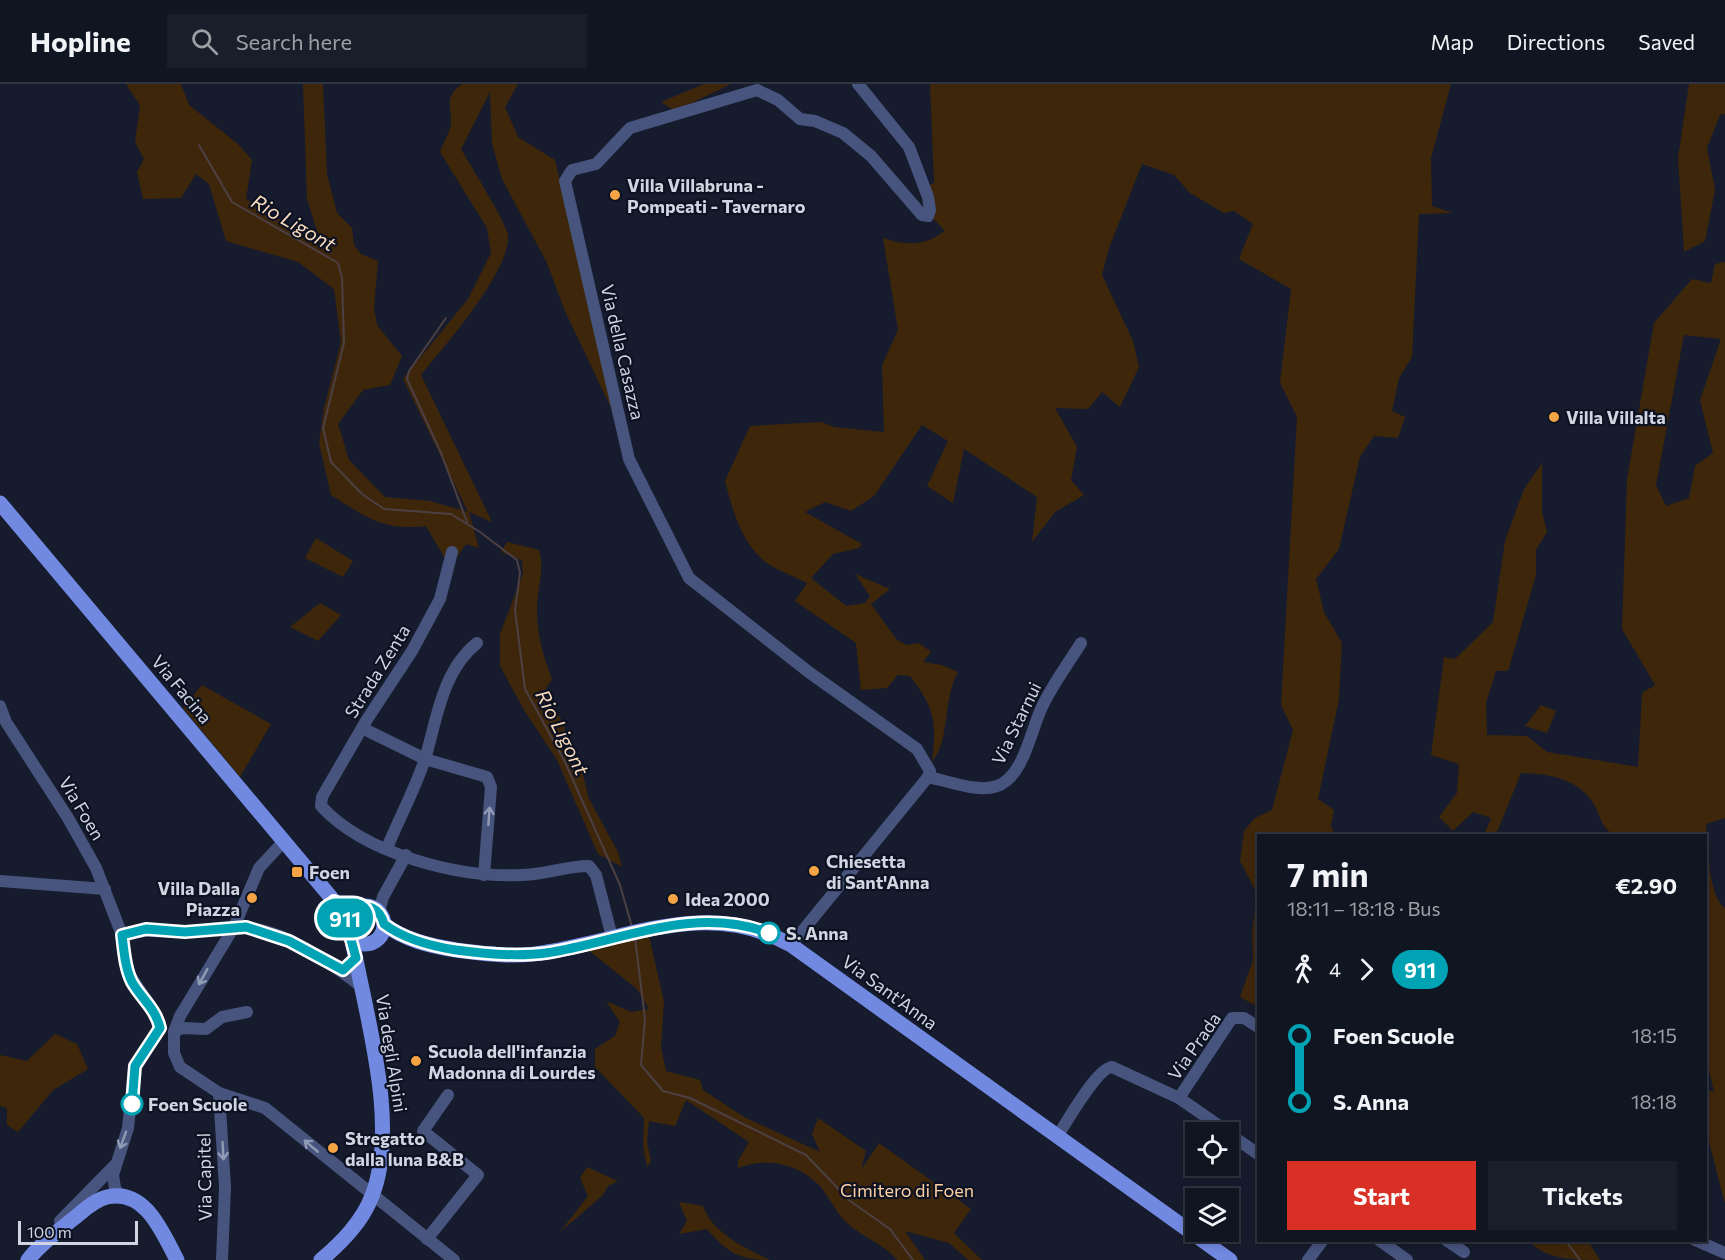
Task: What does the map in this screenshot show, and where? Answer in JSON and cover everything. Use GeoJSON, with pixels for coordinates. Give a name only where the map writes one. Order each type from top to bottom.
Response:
{"type":"FeatureCollection","features":[{"type":"Feature","properties":{"kind":"main road","name":"Via Facina"},"geometry":{"type":"LineString","coordinates":[[0,503],[284,842],[334,901],[350,916]]}},
{"type":"Feature","properties":{"kind":"main road"},"geometry":{"type":"LineString","coordinates":[[350,916],[377,920]]}},
{"type":"Feature","properties":{"kind":"main road","name":"Via degli Alpini"},"geometry":{"type":"LineString","coordinates":[[321,1260],[350,1233],[372,1197],[380,1164],[382,1116],[356,958],[352,939],[348,934],[350,916]]}},
{"type":"Feature","properties":{"kind":"main road","name":"Via Sant'Anna"},"geometry":{"type":"LineString","coordinates":[[377,920],[404,937],[443,948],[503,955],[545,953],[643,930],[702,921],[755,928],[791,945],[1230,1260]]}},
{"type":"Feature","properties":{"kind":"main road"},"geometry":{"type":"LineString","coordinates":[[352,939],[377,920]]}},
{"type":"Feature","properties":{"kind":"main road","name":"Via degli Alpini"},"geometry":{"type":"LineString","coordinates":[[360,982],[360,962],[377,920]]}},
{"type":"Feature","properties":{"kind":"main road"},"geometry":{"type":"LineString","coordinates":[[33,1255],[100,1199],[121,1197],[139,1204],[153,1216],[177,1260]]}},
{"type":"Feature","properties":{"kind":"street","name":"Via della Casazza"},"geometry":{"type":"LineString","coordinates":[[858,84],[909,147],[928,197],[930,210],[928,216],[922,215],[871,156],[843,133],[815,121],[800,119],[778,100],[757,90],[630,128],[596,164],[572,170],[565,181],[629,459],[689,578],[810,672],[916,749],[930,771],[928,777]]}},
{"type":"Feature","properties":{"kind":"street","name":"Strada Zenta"},"geometry":{"type":"LineString","coordinates":[[387,848],[350,829],[320,804],[363,728],[411,654],[440,600],[452,552]]}},
{"type":"Feature","properties":{"kind":"street"},"geometry":{"type":"LineString","coordinates":[[477,643],[467,651],[439,700],[424,759],[387,848],[440,867],[484,875],[539,874],[589,866],[595,872],[620,935]]}},
{"type":"Feature","properties":{"kind":"street","name":"Via Starnui"},"geometry":{"type":"LineString","coordinates":[[928,777],[980,787],[997,786],[1010,778],[1023,758],[1042,706],[1081,643]]}},
{"type":"Feature","properties":{"kind":"street","name":"Via Foen"},"geometry":{"type":"LineString","coordinates":[[0,706],[6,722],[69,818],[105,889],[122,935],[129,974],[157,1016],[160,1028]]}},
{"type":"Feature","properties":{"kind":"street"},"geometry":{"type":"LineString","coordinates":[[363,728],[424,759],[484,776],[489,780],[491,787],[484,875]]}},
{"type":"Feature","properties":{"kind":"street"},"geometry":{"type":"LineString","coordinates":[[791,945],[928,777]]}},
{"type":"Feature","properties":{"kind":"street"},"geometry":{"type":"LineString","coordinates":[[284,842],[259,868],[234,927],[213,959],[174,1032],[174,1053],[180,1067],[219,1093],[265,1108],[372,1197],[454,1260]]}},
{"type":"Feature","properties":{"kind":"street"},"geometry":{"type":"LineString","coordinates":[[377,920],[406,855]]}},
{"type":"Feature","properties":{"kind":"street"},"geometry":{"type":"LineString","coordinates":[[0,881],[105,889]]}},
{"type":"Feature","properties":{"kind":"street"},"geometry":{"type":"LineString","coordinates":[[122,935],[146,929],[185,932],[246,927],[289,941],[360,982]]}},
{"type":"Feature","properties":{"kind":"street"},"geometry":{"type":"LineString","coordinates":[[339,970],[350,966],[356,958]]}},
{"type":"Feature","properties":{"kind":"street"},"geometry":{"type":"LineString","coordinates":[[100,1199],[115,1170],[128,1128],[135,1066],[160,1028],[174,1032],[182,1028],[206,1029],[222,1017],[247,1012]]}},
{"type":"Feature","properties":{"kind":"street","name":"Via Prada"},"geometry":{"type":"LineString","coordinates":[[1057,1137],[1098,1076],[1108,1067],[1118,1068],[1179,1098],[1233,1018],[1244,1018],[1257,1026]]}},
{"type":"Feature","properties":{"kind":"street","name":"Via Capitel"},"geometry":{"type":"LineString","coordinates":[[219,1093],[225,1187],[222,1260]]}},
{"type":"Feature","properties":{"kind":"street"},"geometry":{"type":"LineString","coordinates":[[427,1239],[478,1175],[423,1131],[448,1095]]}},
{"type":"Feature","properties":{"kind":"street"},"geometry":{"type":"LineString","coordinates":[[1179,1098],[1213,1122]]}},
{"type":"Feature","properties":{"kind":"street"},"geometry":{"type":"LineString","coordinates":[[1239,1141],[1257,1153]]}},
{"type":"Feature","properties":{"kind":"street"},"geometry":{"type":"LineString","coordinates":[[115,1170],[115,1188],[121,1197]]}},
{"type":"Feature","properties":{"kind":"street"},"geometry":{"type":"LineString","coordinates":[[33,1255],[46,1234],[115,1170]]}},
{"type":"Feature","properties":{"kind":"street"},"geometry":{"type":"LineString","coordinates":[[1308,1260],[1322,1242]]}},
{"type":"Feature","properties":{"kind":"street"},"geometry":{"type":"LineString","coordinates":[[1382,1242],[1407,1260]]}},
{"type":"Feature","properties":{"kind":"street"},"geometry":{"type":"LineString","coordinates":[[1449,1242],[1464,1252]]}},
{"type":"Feature","properties":{"kind":"street"},"geometry":{"type":"LineString","coordinates":[[1700,1242],[1725,1253]]}},
{"type":"Feature","properties":{"kind":"green space"},"geometry":{"type":"Polygon","coordinates":[[[126,84],[181,84],[189,105],[238,144],[252,160],[246,199],[299,231],[317,231],[307,199],[303,84],[323,84],[327,174],[337,213],[352,228],[354,245],[361,254],[378,261],[374,308],[377,325],[402,356],[390,385],[363,390],[338,424],[349,460],[385,497],[430,501],[468,512],[403,379],[468,299],[491,253],[487,228],[440,152],[451,124],[450,98],[462,84],[518,84],[505,107],[518,137],[555,160],[614,414],[565,311],[547,263],[502,179],[492,143],[490,92],[461,149],[506,229],[508,235],[506,250],[499,268],[474,308],[421,375],[492,522],[469,512],[479,548],[466,544],[450,567],[426,526],[398,526],[376,521],[331,495],[319,443],[324,408],[341,342],[334,289],[298,262],[226,241],[209,184],[196,174],[181,198],[143,199],[137,172],[144,159],[135,142],[140,105],[126,84]]]}},
{"type":"Feature","properties":{"kind":"green space"},"geometry":{"type":"Polygon","coordinates":[[[704,84],[731,84],[675,111],[661,102],[704,84]]]}},
{"type":"Feature","properties":{"kind":"green space"},"geometry":{"type":"Polygon","coordinates":[[[930,84],[1451,84],[1431,158],[1432,206],[1453,213],[1419,214],[1412,357],[1399,378],[1392,411],[1405,417],[1398,438],[1374,436],[1360,457],[1339,549],[1316,579],[1324,612],[1342,643],[1339,699],[1318,799],[1334,810],[1331,826],[1335,834],[1257,834],[1257,894],[1240,861],[1244,831],[1255,818],[1272,810],[1293,730],[1281,705],[1297,417],[1280,383],[1291,289],[1239,259],[1253,224],[1234,211],[1224,213],[1190,193],[1174,175],[1142,164],[1109,248],[1102,275],[1133,341],[1139,367],[1120,407],[1102,392],[1088,409],[1055,408],[1077,447],[1071,480],[1084,495],[1055,512],[1032,542],[1037,497],[964,449],[953,503],[927,486],[948,441],[922,425],[874,496],[851,511],[825,502],[805,512],[862,544],[859,548],[833,554],[811,578],[846,606],[865,603],[870,596],[855,574],[890,589],[871,604],[897,640],[907,645],[919,643],[931,652],[923,662],[942,665],[958,672],[950,695],[942,742],[932,762],[934,725],[932,716],[925,698],[910,676],[898,675],[887,688],[861,690],[856,643],[795,601],[807,583],[766,562],[754,550],[742,532],[725,481],[750,426],[821,422],[834,427],[884,432],[882,365],[898,330],[883,238],[915,243],[930,240],[945,231],[923,208],[924,188],[934,183],[930,84]]]}},
{"type":"Feature","properties":{"kind":"green space"},"geometry":{"type":"Polygon","coordinates":[[[1689,84],[1725,84],[1725,114],[1720,115],[1707,148],[1715,190],[1705,241],[1684,252],[1678,158],[1689,84]]]}},
{"type":"Feature","properties":{"kind":"green space"},"geometry":{"type":"Polygon","coordinates":[[[1725,262],[1725,818],[1706,824],[1707,834],[1613,834],[1603,824],[1594,804],[1579,788],[1552,776],[1521,773],[1498,830],[1492,834],[1484,834],[1491,818],[1473,812],[1453,831],[1439,817],[1457,793],[1459,764],[1431,755],[1444,657],[1455,659],[1493,622],[1505,541],[1524,489],[1542,463],[1542,512],[1547,532],[1536,550],[1536,575],[1508,671],[1496,671],[1486,703],[1487,735],[1527,736],[1547,752],[1638,767],[1642,693],[1655,685],[1622,629],[1627,479],[1654,323],[1692,279],[1711,283],[1715,264],[1725,262]],[[1684,335],[1656,485],[1666,506],[1689,498],[1695,466],[1713,453],[1700,400],[1721,339],[1684,335]]]}},
{"type":"Feature","properties":{"kind":"green space"},"geometry":{"type":"Polygon","coordinates":[[[316,538],[353,561],[343,577],[305,558],[316,538]]]}},
{"type":"Feature","properties":{"kind":"green space"},"geometry":{"type":"Polygon","coordinates":[[[507,542],[539,550],[541,565],[537,602],[538,628],[543,654],[552,679],[546,688],[564,726],[569,754],[579,759],[589,799],[618,852],[622,867],[598,854],[557,760],[524,710],[500,666],[500,634],[523,574],[522,560],[501,552],[507,542]]]}},
{"type":"Feature","properties":{"kind":"green space"},"geometry":{"type":"Polygon","coordinates":[[[320,603],[341,615],[318,641],[290,627],[320,603]]]}},
{"type":"Feature","properties":{"kind":"green space"},"geometry":{"type":"Polygon","coordinates":[[[202,685],[271,724],[240,777],[183,708],[202,685]]]}},
{"type":"Feature","properties":{"kind":"green space"},"geometry":{"type":"Polygon","coordinates":[[[1541,705],[1556,711],[1547,733],[1525,726],[1541,705]]]}},
{"type":"Feature","properties":{"kind":"green space"},"geometry":{"type":"Polygon","coordinates":[[[1707,840],[1712,882],[1719,902],[1725,908],[1725,1204],[1707,1134],[1707,1089],[1714,1092],[1707,1062],[1707,840]]]}},
{"type":"Feature","properties":{"kind":"green space"},"geometry":{"type":"Polygon","coordinates":[[[1257,894],[1257,1006],[1240,997],[1253,960],[1252,932],[1257,894]]]}},
{"type":"Feature","properties":{"kind":"green space","name":"Cimitero di Foen"},"geometry":{"type":"Polygon","coordinates":[[[649,936],[664,1002],[661,1047],[666,1071],[700,1080],[703,1090],[744,1117],[820,1152],[812,1134],[818,1118],[866,1151],[861,1170],[879,1143],[971,1209],[954,1233],[982,1260],[968,1260],[949,1243],[905,1231],[925,1260],[897,1260],[846,1222],[819,1185],[801,1172],[792,1167],[770,1163],[738,1168],[738,1161],[749,1142],[686,1100],[675,1126],[649,1121],[647,1142],[651,1161],[647,1167],[643,1146],[644,1118],[595,1067],[595,1049],[615,1036],[620,1022],[606,1001],[631,1012],[649,1009],[637,989],[588,950],[649,936]]]}},
{"type":"Feature","properties":{"kind":"green space"},"geometry":{"type":"Polygon","coordinates":[[[55,1034],[77,1044],[88,1069],[53,1090],[18,1132],[7,1125],[7,1108],[0,1106],[0,1055],[27,1061],[55,1034]]]}},
{"type":"Feature","properties":{"kind":"green space"},"geometry":{"type":"Polygon","coordinates":[[[587,1167],[618,1181],[608,1186],[603,1195],[560,1232],[588,1196],[580,1178],[587,1167]]]}},
{"type":"Feature","properties":{"kind":"green space"},"geometry":{"type":"Polygon","coordinates":[[[679,1202],[703,1206],[708,1216],[722,1232],[770,1260],[750,1259],[735,1254],[721,1244],[707,1229],[679,1234],[687,1221],[679,1202]]]}},
{"type":"Feature","properties":{"kind":"green space"},"geometry":{"type":"Polygon","coordinates":[[[1530,1242],[1589,1242],[1600,1260],[1562,1258],[1536,1247],[1530,1242]]]}},
{"type":"Feature","properties":{"kind":"waterway","name":"Rio Ligont"},"geometry":{"type":"LineString","coordinates":[[199,145],[232,202],[338,263],[342,278],[344,343],[323,428],[331,462],[362,494],[384,509],[451,514],[480,532],[517,560],[520,573],[515,610],[525,689],[564,760],[620,885],[632,927]]}},
{"type":"Feature","properties":{"kind":"waterway"},"geometry":{"type":"LineString","coordinates":[[446,318],[409,371],[407,379],[441,453],[467,522]]}},
{"type":"Feature","properties":{"kind":"waterway","name":"Rio Ligont"},"geometry":{"type":"LineString","coordinates":[[635,938],[645,1019],[641,1065],[663,1091],[690,1098],[806,1155],[850,1201],[890,1229],[913,1260]]}},
{"type":"Feature","properties":{"kind":"waterway"},"geometry":{"type":"LineString","coordinates":[[1566,1242],[1580,1260]]}},
{"type":"Feature","properties":{"kind":"bus line","name":"911"},"geometry":{"type":"LineString","coordinates":[[132,1104],[135,1066],[160,1028],[157,1016],[133,984],[126,965],[122,935],[137,930],[185,932],[246,927],[289,941],[339,970],[350,966],[356,958],[352,939],[346,928],[346,921],[334,901],[353,910],[360,906],[376,909],[384,924],[404,937],[443,948],[487,954],[545,953],[627,933],[702,921],[745,926],[769,933]]}},
{"type":"Feature","properties":{"kind":"place","name":"Villa Villabruna - Pompeati - Tavernaro"},"geometry":{"type":"Point","coordinates":[615,195]}},
{"type":"Feature","properties":{"kind":"place","name":"Villa Villalta"},"geometry":{"type":"Point","coordinates":[1554,417]}},
{"type":"Feature","properties":{"kind":"place","name":"Chiesetta di Sant'Anna"},"geometry":{"type":"Point","coordinates":[814,871]}},
{"type":"Feature","properties":{"kind":"place","name":"Foen"},"geometry":{"type":"Point","coordinates":[297,872]}},
{"type":"Feature","properties":{"kind":"place","name":"Villa Dalla Piazza"},"geometry":{"type":"Point","coordinates":[252,898]}},
{"type":"Feature","properties":{"kind":"place","name":"Idea 2000"},"geometry":{"type":"Point","coordinates":[673,899]}},
{"type":"Feature","properties":{"kind":"place","name":"S. Anna"},"geometry":{"type":"Point","coordinates":[769,933]}},
{"type":"Feature","properties":{"kind":"place","name":"Scuola dell'infanzia Madonna di Lourdes"},"geometry":{"type":"Point","coordinates":[416,1061]}},
{"type":"Feature","properties":{"kind":"place","name":"Foen Scuole"},"geometry":{"type":"Point","coordinates":[132,1104]}},
{"type":"Feature","properties":{"kind":"place","name":"Stregatto dalla luna B&B"},"geometry":{"type":"Point","coordinates":[333,1148]}}]}
